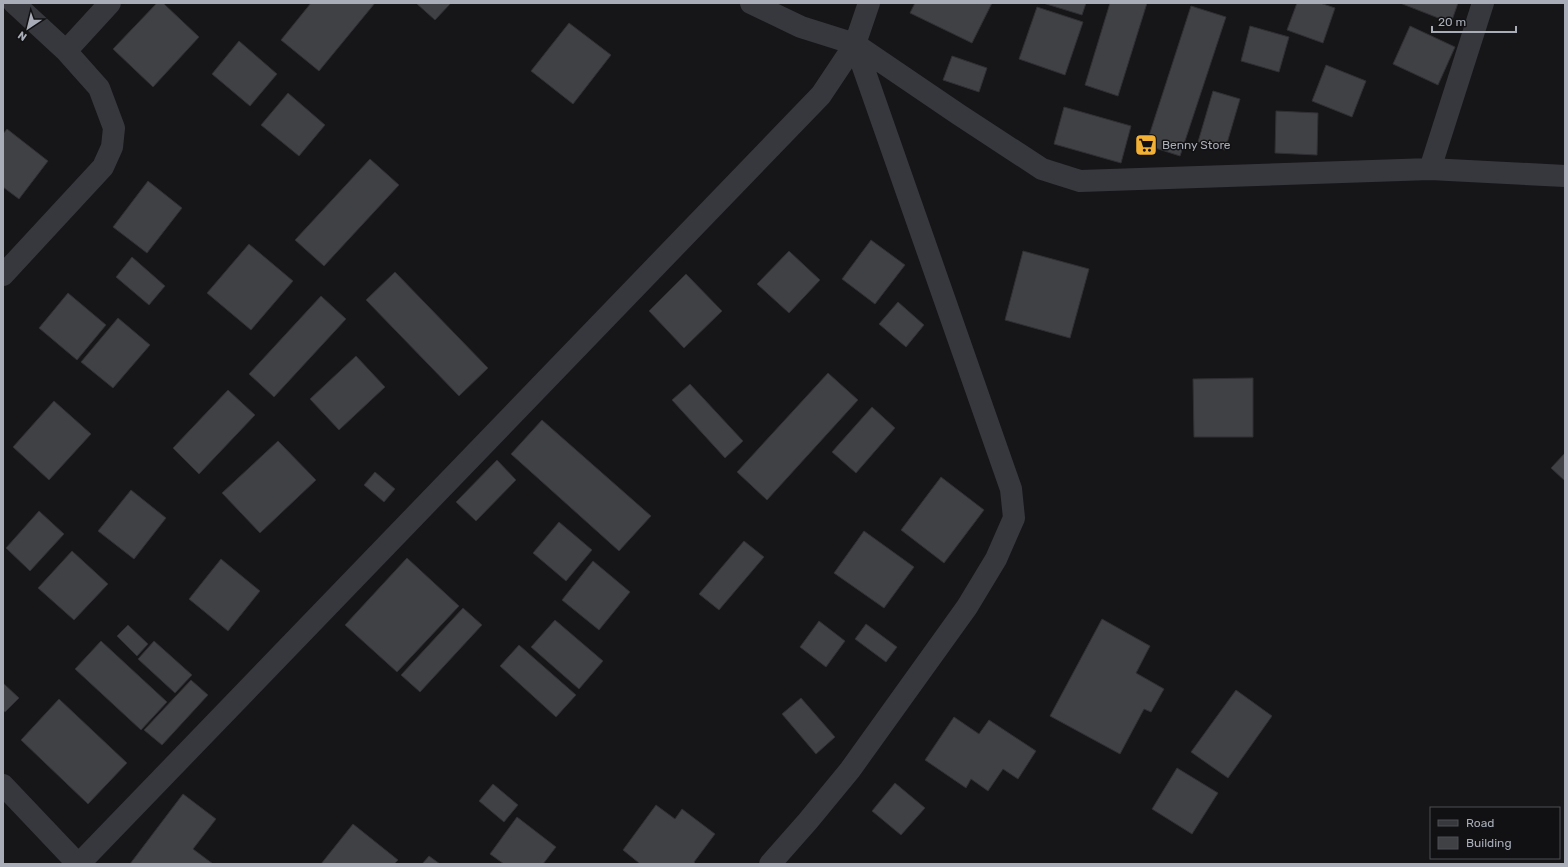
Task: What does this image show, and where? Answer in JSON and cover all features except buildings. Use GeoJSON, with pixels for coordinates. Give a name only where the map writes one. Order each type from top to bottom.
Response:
{"type":"FeatureCollection","features":[{"type":"Feature","properties":{"kind":"street"},"geometry":{"type":"LineString","coordinates":[[3,275],[103,166],[112,147],[114,128],[99,88],[66,51],[14,3]]}},
{"type":"Feature","properties":{"kind":"street"},"geometry":{"type":"LineString","coordinates":[[66,51],[110,3]]}},
{"type":"Feature","properties":{"kind":"street"},"geometry":{"type":"LineString","coordinates":[[751,3],[801,27],[855,44],[1042,169],[1080,181],[1430,169],[1565,176]]}},
{"type":"Feature","properties":{"kind":"street"},"geometry":{"type":"LineString","coordinates":[[3,785],[79,864],[821,95],[855,44],[868,3]]}},
{"type":"Feature","properties":{"kind":"street"},"geometry":{"type":"LineString","coordinates":[[1430,169],[1483,3]]}},
{"type":"Feature","properties":{"kind":"street"},"geometry":{"type":"LineString","coordinates":[[770,864],[850,770],[967,608],[996,559],[1014,518],[1011,489],[855,44]]}},
{"type":"Feature","properties":{"kind":"place","name":"Benny Store"},"geometry":{"type":"Point","coordinates":[1146,145]}}]}
